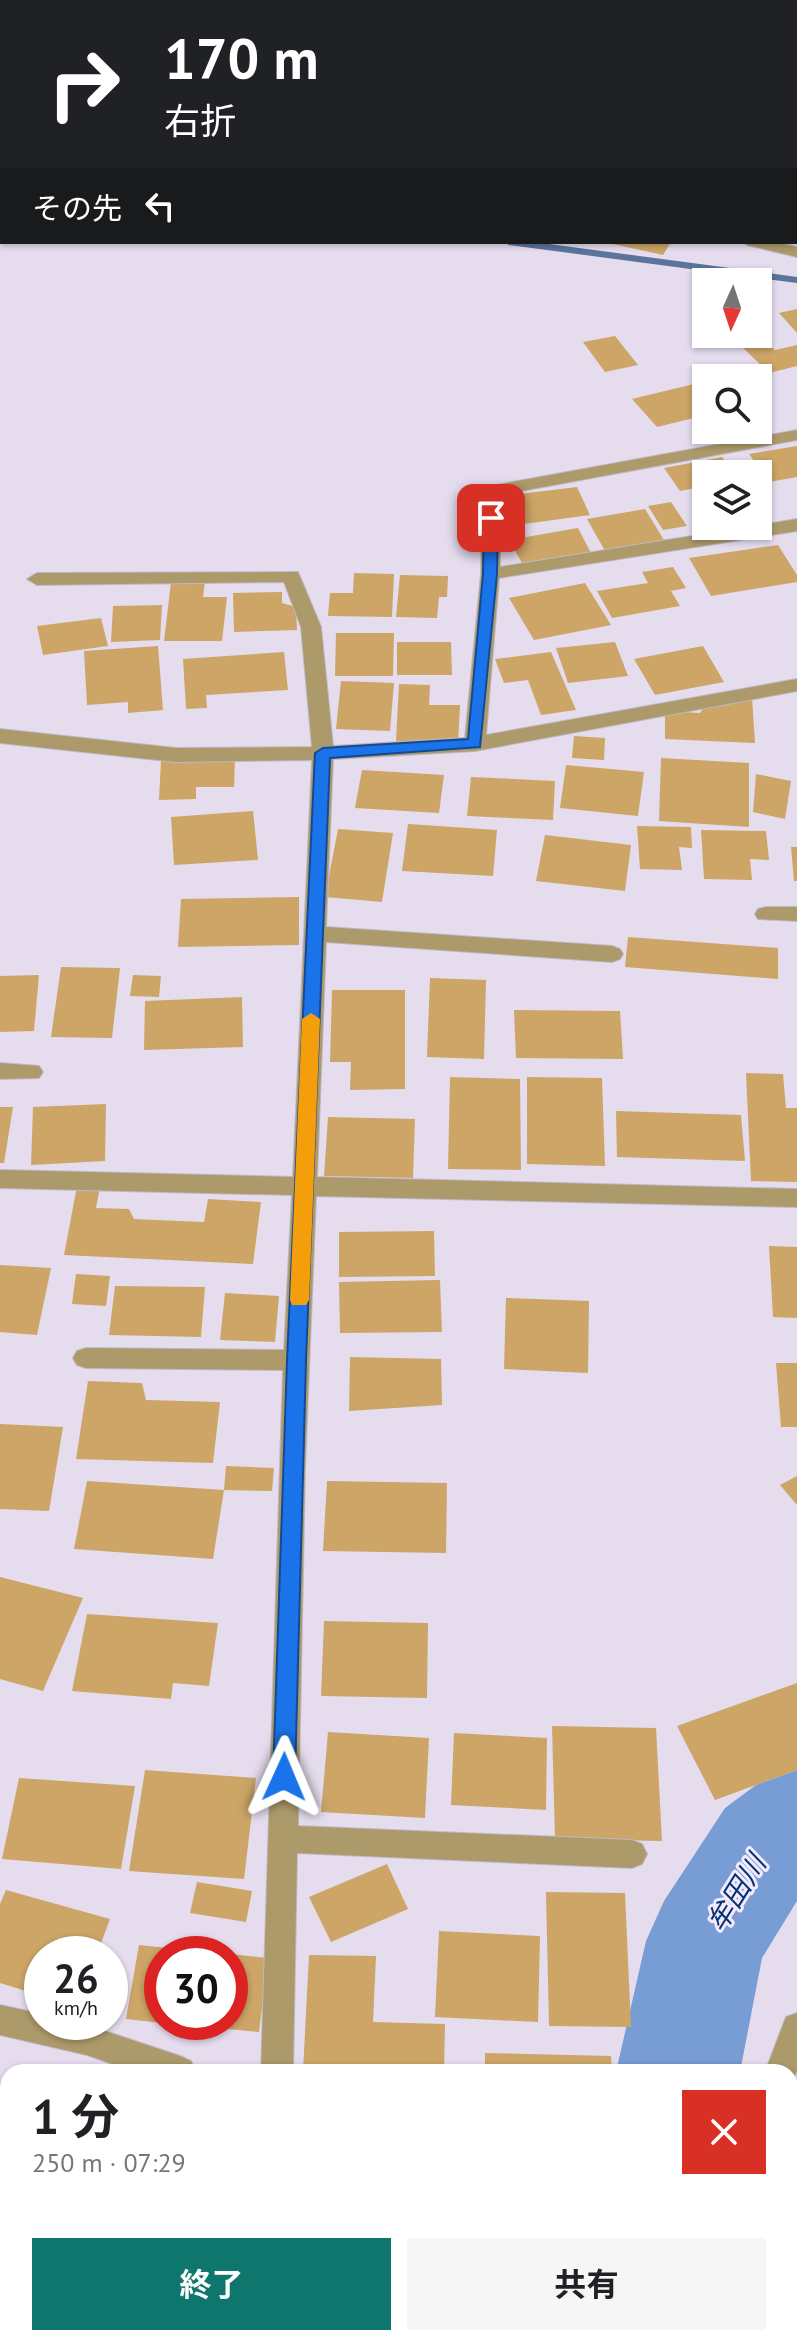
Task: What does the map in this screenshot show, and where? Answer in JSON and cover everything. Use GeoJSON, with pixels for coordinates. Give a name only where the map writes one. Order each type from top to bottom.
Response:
{"type":"FeatureCollection","features":[{"type":"Feature","properties":{"kind":"street"},"geometry":{"type":"LineString","coordinates":[[762,244],[797,252]]}},
{"type":"Feature","properties":{"kind":"street"},"geometry":{"type":"LineString","coordinates":[[475,744],[490,574],[491,491],[797,435]]}},
{"type":"Feature","properties":{"kind":"street"},"geometry":{"type":"LineString","coordinates":[[490,574],[797,525]]}},
{"type":"Feature","properties":{"kind":"street"},"geometry":{"type":"LineString","coordinates":[[37,579],[291,576],[311,627],[323,753],[296,1360],[277,2064]]}},
{"type":"Feature","properties":{"kind":"street"},"geometry":{"type":"LineString","coordinates":[[0,736],[176,755],[323,753],[475,744],[797,685]]}},
{"type":"Feature","properties":{"kind":"street"},"geometry":{"type":"LineString","coordinates":[[766,914],[797,914]]}},
{"type":"Feature","properties":{"kind":"street"},"geometry":{"type":"LineString","coordinates":[[315,934],[612,954]]}},
{"type":"Feature","properties":{"kind":"street"},"geometry":{"type":"LineString","coordinates":[[0,1071],[31,1072]]}},
{"type":"Feature","properties":{"kind":"street"},"geometry":{"type":"LineString","coordinates":[[0,1179],[797,1198]]}},
{"type":"Feature","properties":{"kind":"street"},"geometry":{"type":"LineString","coordinates":[[86,1358],[296,1360]]}},
{"type":"Feature","properties":{"kind":"street"},"geometry":{"type":"LineString","coordinates":[[283,1839],[632,1854]]}},
{"type":"Feature","properties":{"kind":"street"},"geometry":{"type":"LineString","coordinates":[[0,2020],[87,2040],[157,2064]]}},
{"type":"Feature","properties":{"kind":"street"},"geometry":{"type":"LineString","coordinates":[[784,2064],[797,2028]]}},
{"type":"Feature","properties":{"kind":"building"},"geometry":{"type":"Polygon","coordinates":[[[613,244],[670,244],[663,255],[613,244]]]}},
{"type":"Feature","properties":{"kind":"building"},"geometry":{"type":"Polygon","coordinates":[[[797,309],[797,333],[779,313],[797,309]]]}},
{"type":"Feature","properties":{"kind":"building"},"geometry":{"type":"Polygon","coordinates":[[[615,336],[638,365],[605,372],[583,342],[615,336]]]}},
{"type":"Feature","properties":{"kind":"building"},"geometry":{"type":"Polygon","coordinates":[[[797,345],[797,366],[772,372],[772,364],[760,364],[743,348],[772,347],[775,350],[797,345]]]}},
{"type":"Feature","properties":{"kind":"building"},"geometry":{"type":"Polygon","coordinates":[[[692,384],[692,418],[657,427],[632,399],[692,384]]]}},
{"type":"Feature","properties":{"kind":"building"},"geometry":{"type":"Polygon","coordinates":[[[797,446],[797,477],[772,481],[772,460],[753,460],[749,454],[797,446]]]}},
{"type":"Feature","properties":{"kind":"building"},"geometry":{"type":"Polygon","coordinates":[[[692,463],[692,489],[680,491],[664,468],[692,463]]]}},
{"type":"Feature","properties":{"kind":"building"},"geometry":{"type":"Polygon","coordinates":[[[577,487],[590,515],[524,524],[511,495],[577,487]]]}},
{"type":"Feature","properties":{"kind":"building"},"geometry":{"type":"Polygon","coordinates":[[[671,502],[687,526],[663,530],[648,506],[671,502]]]}},
{"type":"Feature","properties":{"kind":"building"},"geometry":{"type":"Polygon","coordinates":[[[645,509],[664,540],[605,551],[587,519],[645,509]]]}},
{"type":"Feature","properties":{"kind":"building"},"geometry":{"type":"Polygon","coordinates":[[[578,528],[591,553],[522,563],[509,540],[578,528]]]}},
{"type":"Feature","properties":{"kind":"building"},"geometry":{"type":"Polygon","coordinates":[[[778,545],[797,575],[797,582],[711,596],[689,558],[778,545]]]}},
{"type":"Feature","properties":{"kind":"building"},"geometry":{"type":"Polygon","coordinates":[[[673,567],[686,588],[671,591],[680,606],[612,618],[597,591],[648,583],[642,572],[673,567]]]}},
{"type":"Feature","properties":{"kind":"building"},"geometry":{"type":"Polygon","coordinates":[[[354,573],[394,574],[392,617],[328,616],[330,593],[353,593],[354,573]]]}},
{"type":"Feature","properties":{"kind":"building"},"geometry":{"type":"Polygon","coordinates":[[[400,575],[448,576],[447,597],[439,597],[437,618],[396,617],[400,575]]]}},
{"type":"Feature","properties":{"kind":"building"},"geometry":{"type":"Polygon","coordinates":[[[171,582],[205,582],[203,597],[227,597],[222,641],[164,641],[171,582]]]}},
{"type":"Feature","properties":{"kind":"building"},"geometry":{"type":"Polygon","coordinates":[[[585,583],[611,625],[534,640],[509,598],[585,583]]]}},
{"type":"Feature","properties":{"kind":"building"},"geometry":{"type":"Polygon","coordinates":[[[282,592],[282,603],[296,607],[297,630],[234,632],[233,593],[282,592]]]}},
{"type":"Feature","properties":{"kind":"building"},"geometry":{"type":"Polygon","coordinates":[[[162,605],[160,640],[111,642],[113,606],[162,605]]]}},
{"type":"Feature","properties":{"kind":"building"},"geometry":{"type":"Polygon","coordinates":[[[101,618],[108,646],[43,655],[37,626],[101,618]]]}},
{"type":"Feature","properties":{"kind":"building"},"geometry":{"type":"Polygon","coordinates":[[[336,633],[394,633],[393,676],[335,676],[336,633]]]}},
{"type":"Feature","properties":{"kind":"building"},"geometry":{"type":"Polygon","coordinates":[[[397,642],[451,642],[452,675],[397,675],[397,642]]]}},
{"type":"Feature","properties":{"kind":"building"},"geometry":{"type":"Polygon","coordinates":[[[615,642],[628,676],[568,683],[556,648],[615,642]]]}},
{"type":"Feature","properties":{"kind":"building"},"geometry":{"type":"Polygon","coordinates":[[[158,646],[163,710],[128,713],[128,702],[87,705],[84,651],[158,646]]]}},
{"type":"Feature","properties":{"kind":"building"},"geometry":{"type":"Polygon","coordinates":[[[703,646],[724,682],[655,695],[634,659],[703,646]]]}},
{"type":"Feature","properties":{"kind":"building"},"geometry":{"type":"Polygon","coordinates":[[[284,652],[288,690],[206,695],[207,708],[186,709],[183,659],[284,652]]]}},
{"type":"Feature","properties":{"kind":"building"},"geometry":{"type":"Polygon","coordinates":[[[551,652],[576,710],[541,715],[528,680],[504,683],[495,659],[551,652]]]}},
{"type":"Feature","properties":{"kind":"building"},"geometry":{"type":"Polygon","coordinates":[[[341,681],[394,683],[390,731],[336,729],[341,681]]]}},
{"type":"Feature","properties":{"kind":"building"},"geometry":{"type":"Polygon","coordinates":[[[399,684],[430,685],[429,705],[460,705],[458,743],[396,741],[399,684]]]}},
{"type":"Feature","properties":{"kind":"building"},"geometry":{"type":"Polygon","coordinates":[[[752,697],[755,743],[665,739],[665,711],[700,713],[706,704],[752,697]]]}},
{"type":"Feature","properties":{"kind":"building"},"geometry":{"type":"Polygon","coordinates":[[[574,736],[605,738],[604,760],[572,758],[574,736]]]}},
{"type":"Feature","properties":{"kind":"building"},"geometry":{"type":"Polygon","coordinates":[[[661,758],[749,763],[749,827],[659,821],[661,758]]]}},
{"type":"Feature","properties":{"kind":"building"},"geometry":{"type":"Polygon","coordinates":[[[235,759],[234,787],[196,787],[196,799],[159,800],[161,761],[235,759]]]}},
{"type":"Feature","properties":{"kind":"building"},"geometry":{"type":"Polygon","coordinates":[[[566,765],[644,772],[638,816],[560,808],[566,765]]]}},
{"type":"Feature","properties":{"kind":"building"},"geometry":{"type":"Polygon","coordinates":[[[362,770],[444,775],[439,813],[355,808],[362,770]]]}},
{"type":"Feature","properties":{"kind":"building"},"geometry":{"type":"Polygon","coordinates":[[[756,774],[791,781],[785,819],[753,812],[756,774]]]}},
{"type":"Feature","properties":{"kind":"building"},"geometry":{"type":"Polygon","coordinates":[[[471,777],[555,781],[553,820],[467,816],[471,777]]]}},
{"type":"Feature","properties":{"kind":"building"},"geometry":{"type":"Polygon","coordinates":[[[253,811],[258,860],[174,865],[171,817],[253,811]]]}},
{"type":"Feature","properties":{"kind":"building"},"geometry":{"type":"Polygon","coordinates":[[[408,824],[497,830],[493,876],[402,871],[408,824]]]}},
{"type":"Feature","properties":{"kind":"building"},"geometry":{"type":"Polygon","coordinates":[[[637,826],[691,827],[692,848],[679,847],[682,870],[640,869],[637,826]]]}},
{"type":"Feature","properties":{"kind":"building"},"geometry":{"type":"Polygon","coordinates":[[[338,829],[393,833],[382,902],[325,897],[338,829]]]}},
{"type":"Feature","properties":{"kind":"building"},"geometry":{"type":"Polygon","coordinates":[[[701,830],[766,831],[769,860],[750,859],[752,880],[704,879],[701,830]]]}},
{"type":"Feature","properties":{"kind":"building"},"geometry":{"type":"Polygon","coordinates":[[[545,835],[631,845],[625,891],[536,881],[545,835]]]}},
{"type":"Feature","properties":{"kind":"building"},"geometry":{"type":"Polygon","coordinates":[[[791,847],[797,847],[797,881],[794,881],[791,847]]]}},
{"type":"Feature","properties":{"kind":"building"},"geometry":{"type":"Polygon","coordinates":[[[299,897],[299,945],[178,947],[181,899],[299,897]]]}},
{"type":"Feature","properties":{"kind":"building"},"geometry":{"type":"Polygon","coordinates":[[[628,937],[778,948],[778,979],[625,967],[628,937]]]}},
{"type":"Feature","properties":{"kind":"building"},"geometry":{"type":"Polygon","coordinates":[[[61,967],[120,968],[112,1038],[51,1037],[61,967]]]}},
{"type":"Feature","properties":{"kind":"building"},"geometry":{"type":"Polygon","coordinates":[[[39,975],[34,1031],[0,1032],[0,976],[39,975]]]}},
{"type":"Feature","properties":{"kind":"building"},"geometry":{"type":"Polygon","coordinates":[[[133,975],[161,976],[159,997],[130,996],[133,975]]]}},
{"type":"Feature","properties":{"kind":"building"},"geometry":{"type":"Polygon","coordinates":[[[430,978],[486,980],[484,1059],[427,1057],[430,978]]]}},
{"type":"Feature","properties":{"kind":"building"},"geometry":{"type":"Polygon","coordinates":[[[332,990],[405,990],[405,1089],[350,1090],[351,1062],[330,1062],[332,990]]]}},
{"type":"Feature","properties":{"kind":"building"},"geometry":{"type":"Polygon","coordinates":[[[242,997],[243,1047],[144,1050],[145,1001],[242,997]]]}},
{"type":"Feature","properties":{"kind":"building"},"geometry":{"type":"Polygon","coordinates":[[[514,1010],[620,1011],[623,1059],[516,1058],[514,1010]]]}},
{"type":"Feature","properties":{"kind":"building"},"geometry":{"type":"Polygon","coordinates":[[[746,1073],[783,1074],[786,1108],[797,1108],[797,1182],[751,1181],[746,1073]]]}},
{"type":"Feature","properties":{"kind":"building"},"geometry":{"type":"Polygon","coordinates":[[[450,1077],[520,1079],[521,1170],[448,1169],[450,1077]]]}},
{"type":"Feature","properties":{"kind":"building"},"geometry":{"type":"Polygon","coordinates":[[[527,1077],[602,1078],[605,1166],[527,1164],[527,1077]]]}},
{"type":"Feature","properties":{"kind":"building"},"geometry":{"type":"Polygon","coordinates":[[[106,1104],[105,1161],[31,1165],[33,1107],[106,1104]]]}},
{"type":"Feature","properties":{"kind":"building"},"geometry":{"type":"Polygon","coordinates":[[[0,1107],[13,1107],[4,1163],[0,1163],[0,1107]]]}},
{"type":"Feature","properties":{"kind":"building"},"geometry":{"type":"Polygon","coordinates":[[[616,1111],[741,1115],[745,1161],[617,1157],[616,1111]]]}},
{"type":"Feature","properties":{"kind":"building"},"geometry":{"type":"Polygon","coordinates":[[[328,1117],[415,1119],[413,1178],[324,1176],[328,1117]]]}},
{"type":"Feature","properties":{"kind":"building"},"geometry":{"type":"Polygon","coordinates":[[[77,1186],[100,1187],[96,1208],[129,1209],[134,1219],[204,1222],[208,1199],[261,1202],[253,1264],[64,1255],[77,1186]]]}},
{"type":"Feature","properties":{"kind":"building"},"geometry":{"type":"Polygon","coordinates":[[[434,1231],[435,1276],[339,1277],[339,1232],[434,1231]]]}},
{"type":"Feature","properties":{"kind":"building"},"geometry":{"type":"Polygon","coordinates":[[[769,1246],[797,1247],[797,1318],[773,1317],[769,1246]]]}},
{"type":"Feature","properties":{"kind":"building"},"geometry":{"type":"Polygon","coordinates":[[[0,1265],[51,1268],[37,1335],[0,1332],[0,1265]]]}},
{"type":"Feature","properties":{"kind":"building"},"geometry":{"type":"Polygon","coordinates":[[[76,1274],[110,1276],[106,1306],[72,1304],[76,1274]]]}},
{"type":"Feature","properties":{"kind":"building"},"geometry":{"type":"Polygon","coordinates":[[[440,1280],[442,1332],[340,1333],[339,1282],[440,1280]]]}},
{"type":"Feature","properties":{"kind":"building"},"geometry":{"type":"Polygon","coordinates":[[[115,1286],[205,1287],[201,1337],[109,1335],[115,1286]]]}},
{"type":"Feature","properties":{"kind":"building"},"geometry":{"type":"Polygon","coordinates":[[[225,1293],[279,1296],[275,1342],[220,1340],[225,1293]]]}},
{"type":"Feature","properties":{"kind":"building"},"geometry":{"type":"Polygon","coordinates":[[[506,1298],[589,1301],[588,1373],[504,1369],[506,1298]]]}},
{"type":"Feature","properties":{"kind":"building"},"geometry":{"type":"Polygon","coordinates":[[[350,1357],[441,1359],[442,1405],[349,1411],[350,1357]]]}},
{"type":"Feature","properties":{"kind":"building"},"geometry":{"type":"Polygon","coordinates":[[[776,1363],[797,1363],[797,1427],[781,1427],[776,1363]]]}},
{"type":"Feature","properties":{"kind":"building"},"geometry":{"type":"Polygon","coordinates":[[[88,1381],[142,1383],[146,1400],[220,1402],[213,1463],[76,1459],[88,1381]]]}},
{"type":"Feature","properties":{"kind":"building"},"geometry":{"type":"Polygon","coordinates":[[[0,1424],[63,1427],[49,1511],[0,1509],[0,1424]]]}},
{"type":"Feature","properties":{"kind":"building"},"geometry":{"type":"Polygon","coordinates":[[[226,1466],[274,1468],[272,1491],[224,1490],[226,1466]]]}},
{"type":"Feature","properties":{"kind":"building"},"geometry":{"type":"Polygon","coordinates":[[[797,1476],[797,1505],[780,1485],[797,1476]]]}},
{"type":"Feature","properties":{"kind":"building"},"geometry":{"type":"Polygon","coordinates":[[[87,1481],[224,1490],[213,1559],[74,1549],[87,1481]]]}},
{"type":"Feature","properties":{"kind":"building"},"geometry":{"type":"Polygon","coordinates":[[[327,1481],[447,1483],[446,1553],[323,1551],[327,1481]]]}},
{"type":"Feature","properties":{"kind":"building"},"geometry":{"type":"Polygon","coordinates":[[[0,1577],[83,1598],[43,1691],[0,1679],[0,1577]]]}},
{"type":"Feature","properties":{"kind":"building"},"geometry":{"type":"Polygon","coordinates":[[[87,1614],[218,1623],[209,1686],[173,1683],[171,1699],[72,1691],[87,1614]]]}},
{"type":"Feature","properties":{"kind":"building"},"geometry":{"type":"Polygon","coordinates":[[[324,1621],[428,1623],[427,1698],[321,1696],[324,1621]]]}},
{"type":"Feature","properties":{"kind":"building"},"geometry":{"type":"Polygon","coordinates":[[[797,1683],[797,1770],[715,1800],[677,1726],[797,1683]]]}},
{"type":"Feature","properties":{"kind":"building"},"geometry":{"type":"Polygon","coordinates":[[[552,1726],[656,1728],[662,1841],[555,1839],[552,1726]]]}},
{"type":"Feature","properties":{"kind":"building"},"geometry":{"type":"Polygon","coordinates":[[[328,1732],[429,1738],[425,1818],[321,1812],[328,1732]]]}},
{"type":"Feature","properties":{"kind":"building"},"geometry":{"type":"Polygon","coordinates":[[[454,1733],[547,1738],[546,1810],[451,1805],[454,1733]]]}},
{"type":"Feature","properties":{"kind":"building"},"geometry":{"type":"Polygon","coordinates":[[[145,1770],[256,1778],[244,1879],[129,1871],[145,1770]]]}},
{"type":"Feature","properties":{"kind":"building"},"geometry":{"type":"Polygon","coordinates":[[[19,1778],[135,1786],[121,1869],[2,1859],[19,1778]]]}},
{"type":"Feature","properties":{"kind":"building"},"geometry":{"type":"Polygon","coordinates":[[[387,1864],[408,1909],[331,1942],[309,1897],[387,1864]]]}},
{"type":"Feature","properties":{"kind":"building"},"geometry":{"type":"Polygon","coordinates":[[[197,1882],[252,1891],[246,1922],[190,1913],[197,1882]]]}},
{"type":"Feature","properties":{"kind":"building"},"geometry":{"type":"Polygon","coordinates":[[[6,1890],[110,1919],[104,1936],[24,1936],[24,1990],[0,1983],[0,1904],[6,1890]]]}},
{"type":"Feature","properties":{"kind":"building"},"geometry":{"type":"Polygon","coordinates":[[[546,1892],[625,1893],[631,2027],[549,2026],[546,1892]]]}},
{"type":"Feature","properties":{"kind":"building"},"geometry":{"type":"Polygon","coordinates":[[[439,1931],[540,1936],[538,2022],[435,2017],[439,1931]]]}},
{"type":"Feature","properties":{"kind":"building"},"geometry":{"type":"Polygon","coordinates":[[[139,1945],[144,1946],[144,2021],[128,2019],[139,1945]]]}},
{"type":"Feature","properties":{"kind":"building"},"geometry":{"type":"Polygon","coordinates":[[[309,1955],[376,1956],[373,2022],[445,2024],[444,2064],[303,2064],[309,1955]]]}},
{"type":"Feature","properties":{"kind":"building"},"geometry":{"type":"Polygon","coordinates":[[[248,1956],[268,1958],[259,2032],[248,2031],[248,1956]]]}},
{"type":"Feature","properties":{"kind":"building"},"geometry":{"type":"Polygon","coordinates":[[[485,2053],[611,2056],[612,2064],[485,2064],[485,2053]]]}},
{"type":"Feature","properties":{"kind":"waterway"},"geometry":{"type":"LineString","coordinates":[[524,244],[797,280]]}},
{"type":"Feature","properties":{"kind":"waterway","name":"牟田川"},"geometry":{"type":"LineString","coordinates":[[680,2064],[706,1941],[766,1846],[797,1823]]}},
{"type":"Feature","properties":{"kind":"slow traffic"},"geometry":{"type":"LineString","coordinates":[[299,1300],[311,1019]]}},
{"type":"Feature","properties":{"kind":"route"},"geometry":{"type":"LineString","coordinates":[[284,1777],[296,1360],[323,753],[475,744],[490,574],[491,518]]}}]}
